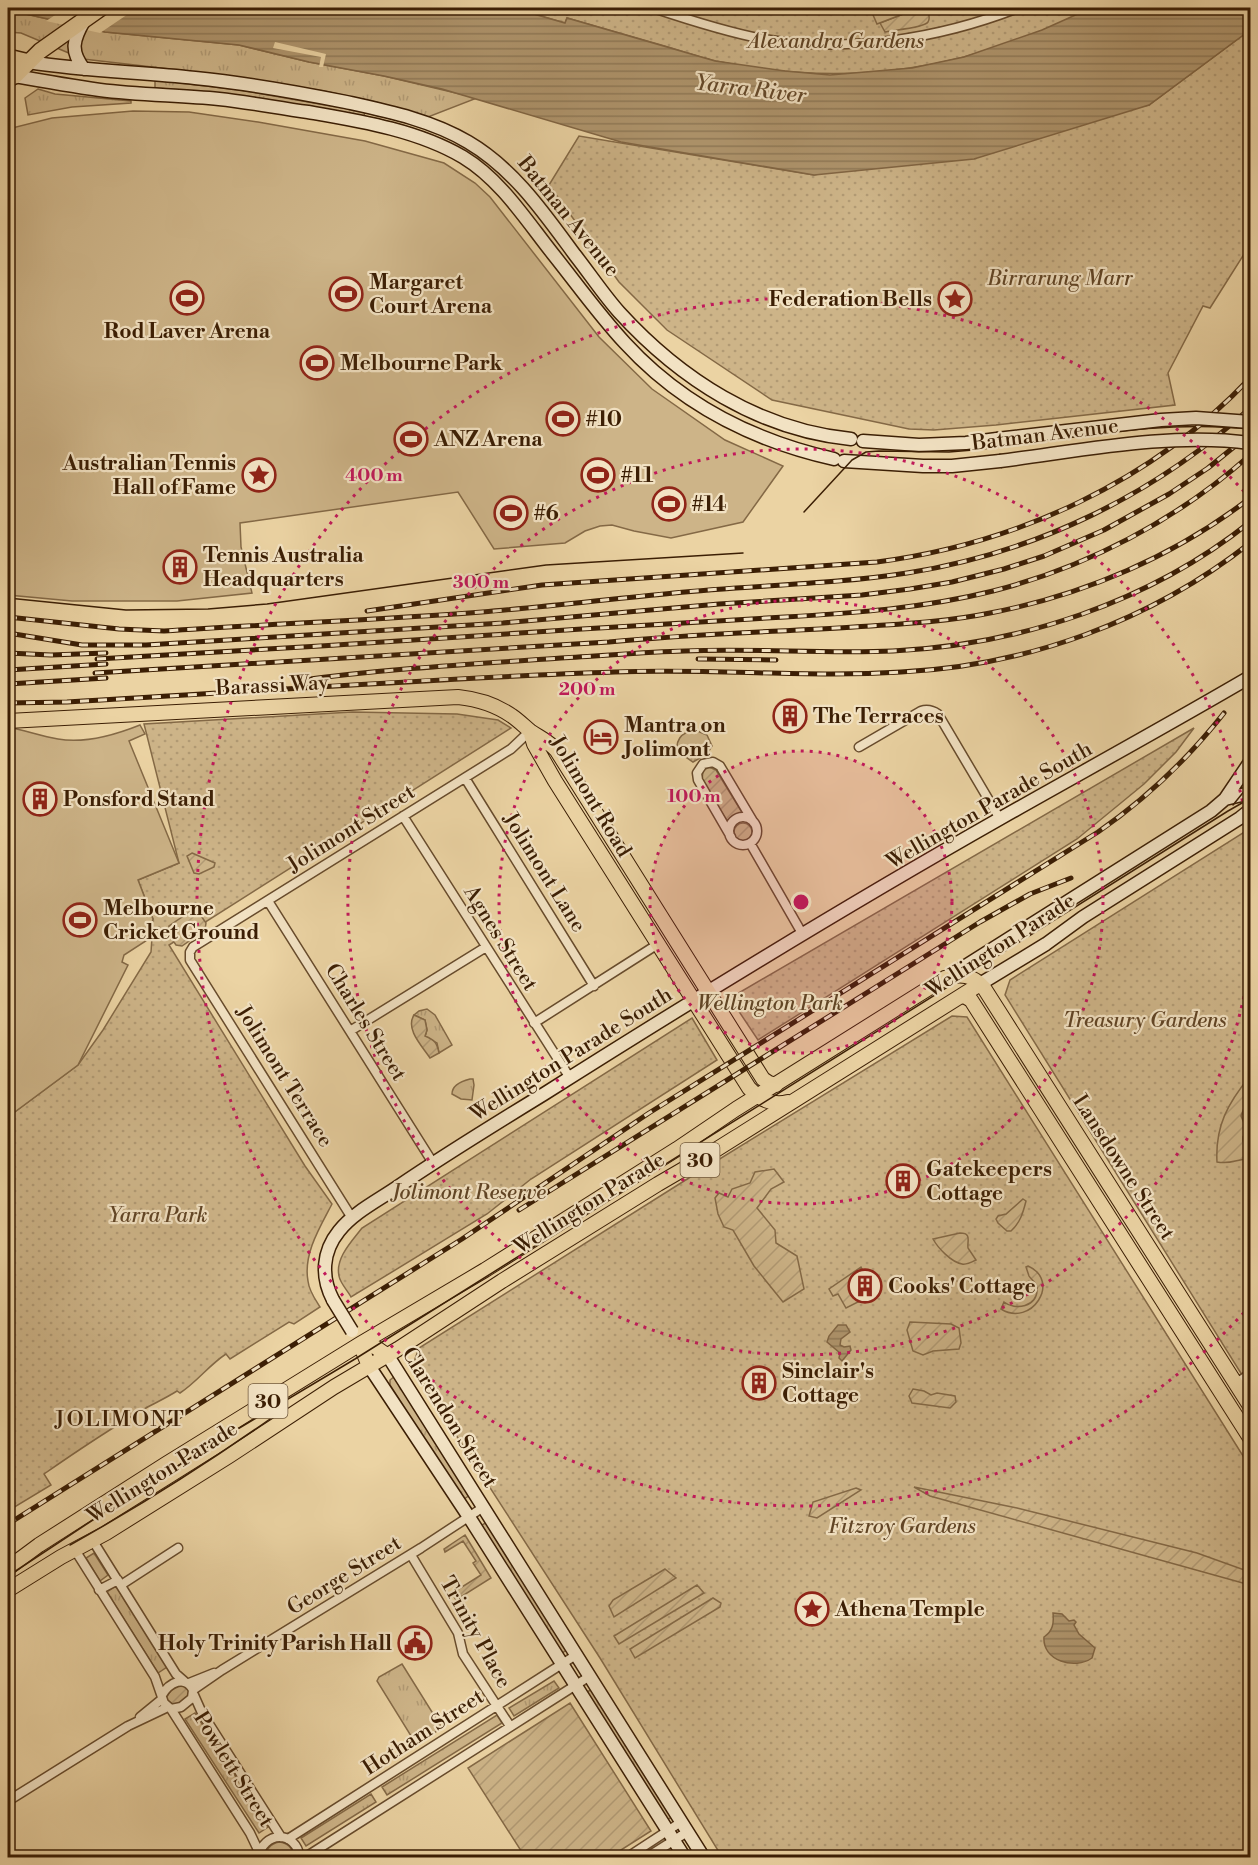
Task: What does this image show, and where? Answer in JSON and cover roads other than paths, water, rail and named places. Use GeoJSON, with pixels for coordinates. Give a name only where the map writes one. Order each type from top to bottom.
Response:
{"type":"FeatureCollection","features":[{"type":"Feature","properties":{"kind":"highway"},"geometry":{"type":"LineString","coordinates":[[9,75],[20,60],[69,36],[84,20],[101,8]]}},
{"type":"Feature","properties":{"kind":"main road","name":"Barassi Way"},"geometry":{"type":"LineString","coordinates":[[8,721],[458,697],[474,699],[498,708],[530,731]]}},
{"type":"Feature","properties":{"kind":"main road","name":"Jolimont Road"},"geometry":{"type":"LineString","coordinates":[[530,731],[543,738],[557,751],[763,1078],[776,1085]]}},
{"type":"Feature","properties":{"kind":"main road","name":"Jolimont Road"},"geometry":{"type":"LineString","coordinates":[[530,731],[544,762],[577,815],[749,1088],[758,1096]]}},
{"type":"Feature","properties":{"kind":"main road"},"geometry":{"type":"LineString","coordinates":[[577,815],[591,806]]}},
{"type":"Feature","properties":{"kind":"main road"},"geometry":{"type":"LineString","coordinates":[[945,978],[963,975],[980,984]]}},
{"type":"Feature","properties":{"kind":"main road","name":"Wellington Parade"},"geometry":{"type":"LineString","coordinates":[[8,1568],[62,1530],[360,1344],[485,1270],[945,978]]}},
{"type":"Feature","properties":{"kind":"main road","name":"Wellington Parade"},"geometry":{"type":"LineString","coordinates":[[8,1590],[229,1456],[512,1275],[980,984]]}},
{"type":"Feature","properties":{"kind":"main road","name":"Lansdowne Street"},"geometry":{"type":"LineString","coordinates":[[980,984],[1251,1406]]}},
{"type":"Feature","properties":{"kind":"main road","name":"Lansdowne Street"},"geometry":{"type":"LineString","coordinates":[[960,997],[964,996],[971,1000],[1251,1438]]}},
{"type":"Feature","properties":{"kind":"main road"},"geometry":{"type":"LineString","coordinates":[[758,1096],[775,1104],[792,1101]]}},
{"type":"Feature","properties":{"kind":"main road"},"geometry":{"type":"LineString","coordinates":[[1083,1175],[1098,1166]]}},
{"type":"Feature","properties":{"kind":"main road","name":"Clarendon Street"},"geometry":{"type":"LineString","coordinates":[[360,1344],[375,1347],[388,1356]]}},
{"type":"Feature","properties":{"kind":"main road","name":"Clarendon Street"},"geometry":{"type":"LineString","coordinates":[[360,1344],[369,1366]]}},
{"type":"Feature","properties":{"kind":"main road","name":"Powlett Street"},"geometry":{"type":"LineString","coordinates":[[79,1520],[93,1540]]}},
{"type":"Feature","properties":{"kind":"main road","name":"Powlett Street"},"geometry":{"type":"LineString","coordinates":[[62,1530],[75,1550]]}},
{"type":"Feature","properties":{"kind":"street"},"geometry":{"type":"LineString","coordinates":[[653,8],[763,39],[834,44],[922,36],[979,22],[1018,8]]}},
{"type":"Feature","properties":{"kind":"street"},"geometry":{"type":"LineString","coordinates":[[69,36],[84,69]]}},
{"type":"Feature","properties":{"kind":"street","name":"Batman Avenue"},"geometry":{"type":"LineString","coordinates":[[20,60],[84,69],[198,78],[279,90],[375,108],[447,131],[483,151],[527,191],[616,310],[651,346],[686,374],[724,398],[762,417],[815,434],[919,445],[966,443],[1161,420],[1196,418],[1251,422]]}},
{"type":"Feature","properties":{"kind":"street"},"geometry":{"type":"LineString","coordinates":[[140,73],[149,93]]}},
{"type":"Feature","properties":{"kind":"street","name":"Batman Avenue"},"geometry":{"type":"LineString","coordinates":[[9,75],[100,90],[221,99],[329,116],[393,129],[447,149],[464,158],[492,180],[609,324],[645,363],[669,384],[719,417],[753,434],[804,452],[839,460],[923,466],[1000,461],[1164,441],[1216,440],[1251,443]]}},
{"type":"Feature","properties":{"kind":"street"},"geometry":{"type":"LineString","coordinates":[[492,180],[503,167]]}},
{"type":"Feature","properties":{"kind":"street"},"geometry":{"type":"LineString","coordinates":[[804,452],[815,434]]}},
{"type":"Feature","properties":{"kind":"street","name":"Wellington Parade South"},"geometry":{"type":"LineString","coordinates":[[360,1344],[326,1285],[326,1258],[334,1237],[352,1218],[433,1163],[693,1000],[1000,819],[1251,676]]}},
{"type":"Feature","properties":{"kind":"street"},"geometry":{"type":"LineString","coordinates":[[859,747],[925,709],[934,711],[938,714],[1000,819]]}},
{"type":"Feature","properties":{"kind":"street","name":"Jolimont Street"},"geometry":{"type":"LineString","coordinates":[[190,952],[193,947],[511,749],[530,731]]}},
{"type":"Feature","properties":{"kind":"street"},"geometry":{"type":"LineString","coordinates":[[711,762],[720,766],[754,823],[756,834],[750,843],[739,844],[730,837],[698,780],[697,773],[703,764],[711,762]]}},
{"type":"Feature","properties":{"kind":"street","name":"30"},"geometry":{"type":"LineString","coordinates":[[1226,799],[1251,762]]}},
{"type":"Feature","properties":{"kind":"street","name":"Jolimont Lane"},"geometry":{"type":"LineString","coordinates":[[465,778],[594,986]]}},
{"type":"Feature","properties":{"kind":"street"},"geometry":{"type":"LineString","coordinates":[[1226,799],[1251,793]]}},
{"type":"Feature","properties":{"kind":"street","name":"Wellington Parade"},"geometry":{"type":"LineString","coordinates":[[945,978],[1207,814],[1226,799]]}},
{"type":"Feature","properties":{"kind":"street","name":"Wellington Parade"},"geometry":{"type":"LineString","coordinates":[[980,984],[1046,944],[1251,810]]}},
{"type":"Feature","properties":{"kind":"street","name":"Agnes Street"},"geometry":{"type":"LineString","coordinates":[[403,816],[570,1078]]}},
{"type":"Feature","properties":{"kind":"street"},"geometry":{"type":"LineString","coordinates":[[1221,830],[1251,817]]}},
{"type":"Feature","properties":{"kind":"street"},"geometry":{"type":"LineString","coordinates":[[730,837],[730,828],[735,820],[744,818],[754,823]]}},
{"type":"Feature","properties":{"kind":"street"},"geometry":{"type":"LineString","coordinates":[[750,843],[803,935]]}},
{"type":"Feature","properties":{"kind":"street","name":"Charles Street"},"geometry":{"type":"LineString","coordinates":[[268,900],[433,1163]]}},
{"type":"Feature","properties":{"kind":"street"},"geometry":{"type":"LineString","coordinates":[[534,1023],[658,944]]}},
{"type":"Feature","properties":{"kind":"street"},"geometry":{"type":"LineString","coordinates":[[350,1031],[486,947]]}},
{"type":"Feature","properties":{"kind":"street","name":"Jolimont Terrace"},"geometry":{"type":"LineString","coordinates":[[190,952],[190,960],[352,1218]]}},
{"type":"Feature","properties":{"kind":"street","name":"Clarendon Street"},"geometry":{"type":"LineString","coordinates":[[388,1356],[704,1857]]}},
{"type":"Feature","properties":{"kind":"street","name":"Clarendon Street"},"geometry":{"type":"LineString","coordinates":[[369,1366],[469,1517],[685,1857]]}},
{"type":"Feature","properties":{"kind":"street"},"geometry":{"type":"LineString","coordinates":[[1236,1383],[1251,1374]]}},
{"type":"Feature","properties":{"kind":"street","name":"George Street"},"geometry":{"type":"LineString","coordinates":[[190,1687],[222,1670],[482,1508]]}},
{"type":"Feature","properties":{"kind":"street","name":"Powlett Street"},"geometry":{"type":"LineString","coordinates":[[93,1540],[176,1674],[190,1687],[202,1713],[285,1838],[297,1848],[302,1857]]}},
{"type":"Feature","properties":{"kind":"street"},"geometry":{"type":"LineString","coordinates":[[99,1590],[119,1582],[178,1548]]}},
{"type":"Feature","properties":{"kind":"street","name":"Powlett Street"},"geometry":{"type":"LineString","coordinates":[[75,1550],[155,1677],[166,1703],[250,1833],[258,1856]]}},
{"type":"Feature","properties":{"kind":"street","name":"Trinity Place"},"geometry":{"type":"LineString","coordinates":[[411,1554],[458,1633],[463,1654],[510,1726]]}},
{"type":"Feature","properties":{"kind":"street","name":"Hotham Street"},"geometry":{"type":"LineString","coordinates":[[258,1856],[268,1840],[285,1838],[576,1655]]}},
{"type":"Feature","properties":{"kind":"street","name":"Hotham Street"},"geometry":{"type":"LineString","coordinates":[[302,1857],[590,1676]]}},
{"type":"Feature","properties":{"kind":"street"},"geometry":{"type":"LineString","coordinates":[[8,1802],[166,1703],[184,1705],[190,1687],[171,1685],[166,1703]]}},
{"type":"Feature","properties":{"kind":"street"},"geometry":{"type":"LineString","coordinates":[[626,1857],[645,1845],[671,1835],[684,1827]]}},
{"type":"Feature","properties":{"kind":"street"},"geometry":{"type":"LineString","coordinates":[[645,1845],[649,1856],[671,1835]]}},
{"type":"Feature","properties":{"kind":"water","name":"Yarra River"},"geometry":{"type":"Polygon","coordinates":[[[8,8],[513,8],[565,23],[567,18],[715,61],[830,75],[912,68],[964,57],[1042,30],[1091,8],[1250,8],[1250,30],[1149,105],[974,159],[814,175],[621,142],[442,89],[239,45],[105,32],[8,10],[8,8]]]}},
{"type":"Feature","properties":{"kind":"water"},"geometry":{"type":"Polygon","coordinates":[[[1244,1108],[1250,1108],[1250,1144],[1243,1141],[1247,1130],[1241,1116],[1244,1108]]]}},
{"type":"Feature","properties":{"kind":"water"},"geometry":{"type":"Polygon","coordinates":[[[838,1325],[846,1325],[850,1332],[841,1339],[840,1345],[850,1346],[851,1350],[842,1361],[839,1358],[840,1353],[827,1342],[838,1325]]]}},
{"type":"Feature","properties":{"kind":"water"},"geometry":{"type":"Polygon","coordinates":[[[1053,1613],[1062,1614],[1069,1621],[1076,1622],[1074,1625],[1079,1634],[1095,1648],[1092,1658],[1085,1662],[1069,1663],[1061,1661],[1048,1652],[1044,1637],[1052,1626],[1053,1613]]]}},
{"type":"Feature","properties":{"kind":"tram line"},"geometry":{"type":"LineString","coordinates":[[804,512],[852,460],[866,452],[949,452],[1146,429],[1181,427],[1250,429]]}},
{"type":"Feature","properties":{"kind":"tram line"},"geometry":{"type":"LineString","coordinates":[[8,598],[126,610],[208,609],[267,604],[546,565],[743,553]]}},
{"type":"Feature","properties":{"kind":"tram line"},"geometry":{"type":"LineString","coordinates":[[1233,805],[1250,784]]}},
{"type":"Feature","properties":{"kind":"tram line"},"geometry":{"type":"LineString","coordinates":[[8,1576],[211,1445],[355,1359],[1228,811],[1250,801]]}},
{"type":"Feature","properties":{"kind":"tram line"},"geometry":{"type":"LineString","coordinates":[[70,1545],[172,1485],[270,1419]]}},
{"type":"Feature","properties":{"kind":"railway"},"geometry":{"type":"LineString","coordinates":[[367,611],[542,585],[877,562],[929,553],[981,540],[1031,523],[1080,502],[1126,477],[1170,448],[1212,415],[1250,378]]}},
{"type":"Feature","properties":{"kind":"railway"},"geometry":{"type":"LineString","coordinates":[[8,617],[119,629],[164,631],[482,612],[907,573],[955,564],[1001,551],[1091,516],[1174,468],[1250,408]]}},
{"type":"Feature","properties":{"kind":"railway"},"geometry":{"type":"LineString","coordinates":[[8,633],[82,645],[146,645],[503,623],[719,604],[862,595],[910,589],[952,582],[1004,569],[1044,556],[1104,530],[1169,494],[1208,468],[1250,434]]}},
{"type":"Feature","properties":{"kind":"railway"},"geometry":{"type":"LineString","coordinates":[[97,659],[811,615],[890,609],[942,602],[1028,581],[1096,555],[1161,520],[1192,500],[1250,455]]}},
{"type":"Feature","properties":{"kind":"railway"},"geometry":{"type":"LineString","coordinates":[[95,673],[940,621],[1025,605],[1094,584],[1160,555],[1191,538],[1250,498]]}},
{"type":"Feature","properties":{"kind":"railway"},"geometry":{"type":"LineString","coordinates":[[295,681],[428,667],[638,653],[711,650],[893,651],[988,640],[1035,629],[1127,596],[1170,575],[1211,550],[1250,522]]}},
{"type":"Feature","properties":{"kind":"railway"},"geometry":{"type":"LineString","coordinates":[[8,703],[67,702],[409,681],[615,672],[865,674],[948,668],[1041,649],[1129,617],[1212,571],[1250,543]]}},
{"type":"Feature","properties":{"kind":"railway"},"geometry":{"type":"LineString","coordinates":[[8,653],[51,655],[106,653]]}},
{"type":"Feature","properties":{"kind":"railway"},"geometry":{"type":"LineString","coordinates":[[698,659],[776,660]]}},
{"type":"Feature","properties":{"kind":"railway"},"geometry":{"type":"LineString","coordinates":[[8,670],[106,664]]}},
{"type":"Feature","properties":{"kind":"railway"},"geometry":{"type":"LineString","coordinates":[[8,684],[106,678]]}},
{"type":"Feature","properties":{"kind":"railway"},"geometry":{"type":"LineString","coordinates":[[8,1524],[462,1239],[649,1113],[1098,832],[1166,777],[1196,747],[1224,713]]}},
{"type":"Feature","properties":{"kind":"railway"},"geometry":{"type":"LineString","coordinates":[[519,1210],[980,922],[1030,894],[1071,878]]}},
{"type":"Feature","properties":{"kind":"place","name":"Margaret Court Arena"},"geometry":{"type":"Point","coordinates":[346,294]}},
{"type":"Feature","properties":{"kind":"place","name":"Rod Laver Arena"},"geometry":{"type":"Point","coordinates":[187,298]}},
{"type":"Feature","properties":{"kind":"place","name":"Federation Bells"},"geometry":{"type":"Point","coordinates":[955,299]}},
{"type":"Feature","properties":{"kind":"place","name":"Melbourne Park"},"geometry":{"type":"Point","coordinates":[317,363]}},
{"type":"Feature","properties":{"kind":"place","name":"#10"},"geometry":{"type":"Point","coordinates":[563,419]}},
{"type":"Feature","properties":{"kind":"place","name":"ANZ Arena"},"geometry":{"type":"Point","coordinates":[411,439]}},
{"type":"Feature","properties":{"kind":"place","name":"Australian Tennis Hall of Fame"},"geometry":{"type":"Point","coordinates":[259,475]}},
{"type":"Feature","properties":{"kind":"place","name":"#11"},"geometry":{"type":"Point","coordinates":[598,475]}},
{"type":"Feature","properties":{"kind":"place","name":"#14"},"geometry":{"type":"Point","coordinates":[669,504]}},
{"type":"Feature","properties":{"kind":"place","name":"#6"},"geometry":{"type":"Point","coordinates":[511,513]}},
{"type":"Feature","properties":{"kind":"place","name":"Tennis Australia Headquarters"},"geometry":{"type":"Point","coordinates":[180,567]}},
{"type":"Feature","properties":{"kind":"place","name":"The Terraces"},"geometry":{"type":"Point","coordinates":[790,716]}},
{"type":"Feature","properties":{"kind":"place","name":"Mantra on Jolimont"},"geometry":{"type":"Point","coordinates":[601,737]}},
{"type":"Feature","properties":{"kind":"place","name":"Ponsford Stand"},"geometry":{"type":"Point","coordinates":[40,799]}},
{"type":"Feature","properties":{"kind":"place","name":"Melbourne Cricket Ground"},"geometry":{"type":"Point","coordinates":[80,920]}},
{"type":"Feature","properties":{"kind":"place","name":"Gatekeepers Cottage"},"geometry":{"type":"Point","coordinates":[903,1181]}},
{"type":"Feature","properties":{"kind":"place","name":"Cooks' Cottage"},"geometry":{"type":"Point","coordinates":[865,1286]}},
{"type":"Feature","properties":{"kind":"place","name":"Sinclair's Cottage"},"geometry":{"type":"Point","coordinates":[759,1383]}},
{"type":"Feature","properties":{"kind":"place","name":"Athena Temple"},"geometry":{"type":"Point","coordinates":[812,1609]}},
{"type":"Feature","properties":{"kind":"place","name":"Holy Trinity Parish Hall"},"geometry":{"type":"Point","coordinates":[415,1643]}},
{"type":"Feature","properties":{"kind":"district","name":"JOLIMONT"},"geometry":{"type":"Point","coordinates":[120,1418]}},
{"type":"Feature","properties":{"kind":"park label","name":"Alexandra Gardens"},"geometry":{"type":"Point","coordinates":[836,41]}},
{"type":"Feature","properties":{"kind":"park label","name":"Birrarung Marr"},"geometry":{"type":"Point","coordinates":[1060,278]}},
{"type":"Feature","properties":{"kind":"park label","name":"Wellington Park"},"geometry":{"type":"Point","coordinates":[770,1003]}},
{"type":"Feature","properties":{"kind":"park label","name":"Treasury Gardens"},"geometry":{"type":"Point","coordinates":[1145,1020]}},
{"type":"Feature","properties":{"kind":"park label","name":"Jolimont Reserve"},"geometry":{"type":"Point","coordinates":[469,1192]}},
{"type":"Feature","properties":{"kind":"park label","name":"Yarra Park"},"geometry":{"type":"Point","coordinates":[158,1215]}},
{"type":"Feature","properties":{"kind":"park label","name":"Fitzroy Gardens"},"geometry":{"type":"Point","coordinates":[902,1526]}}]}
